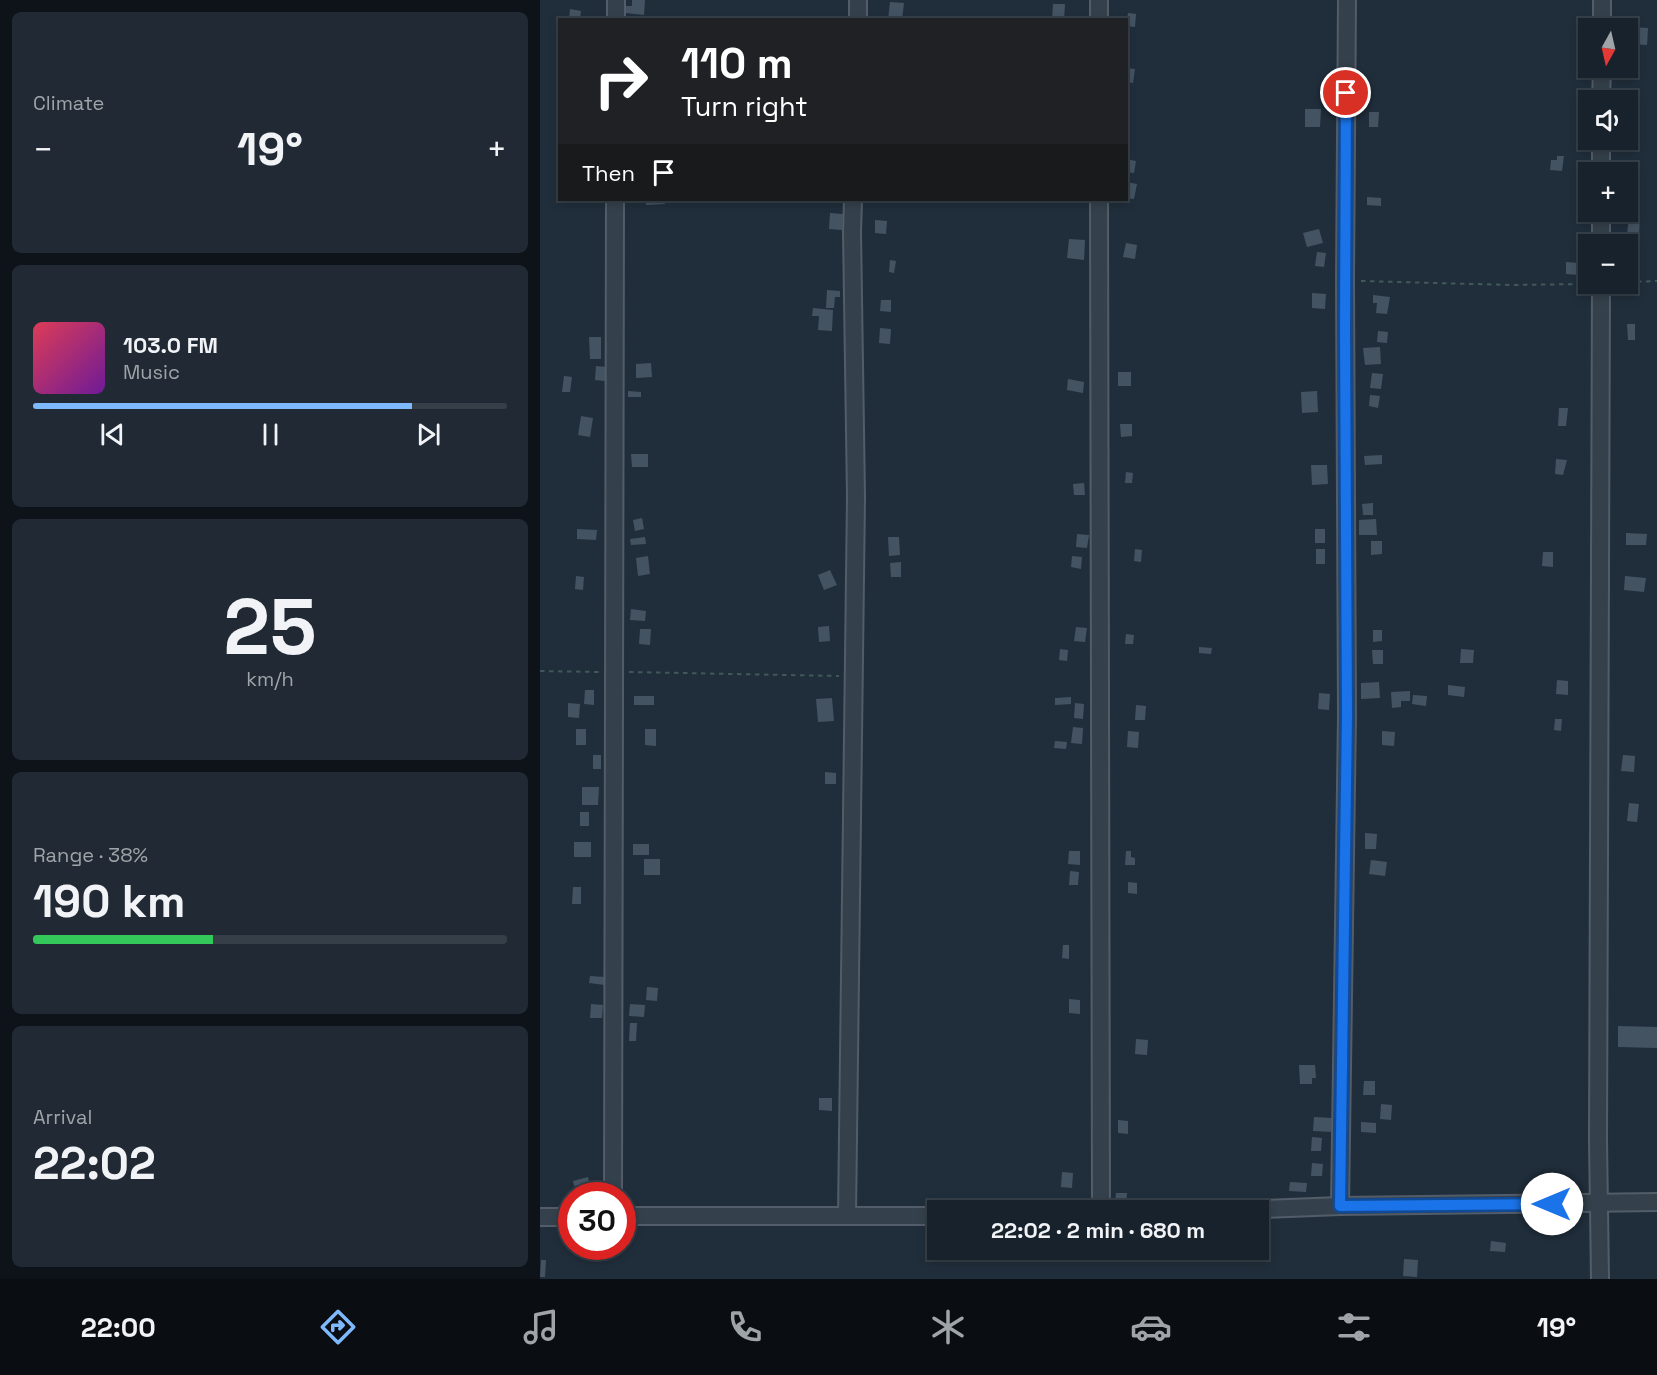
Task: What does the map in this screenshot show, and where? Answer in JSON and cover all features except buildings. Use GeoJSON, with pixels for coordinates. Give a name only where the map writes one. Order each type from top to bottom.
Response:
{"type":"FeatureCollection","features":[{"type":"Feature","properties":{"kind":"street"},"geometry":{"type":"LineString","coordinates":[[616,0],[616,18]]}},
{"type":"Feature","properties":{"kind":"street"},"geometry":{"type":"LineString","coordinates":[[858,0],[858,18]]}},
{"type":"Feature","properties":{"kind":"street"},"geometry":{"type":"LineString","coordinates":[[1099,0],[1099,18]]}},
{"type":"Feature","properties":{"kind":"street"},"geometry":{"type":"LineString","coordinates":[[1340,1206],[1347,716],[1345,280],[1347,0]]}},
{"type":"Feature","properties":{"kind":"street"},"geometry":{"type":"LineString","coordinates":[[1602,0],[1602,18]]}},
{"type":"Feature","properties":{"kind":"street"},"geometry":{"type":"LineString","coordinates":[[613,1182],[615,201]]}},
{"type":"Feature","properties":{"kind":"street"},"geometry":{"type":"LineString","coordinates":[[847,1216],[856,496],[853,201]]}},
{"type":"Feature","properties":{"kind":"street"},"geometry":{"type":"LineString","coordinates":[[1099,201],[1101,1200]]}},
{"type":"Feature","properties":{"kind":"street"},"geometry":{"type":"LineString","coordinates":[[1594,294],[1600,1279]]}},
{"type":"Feature","properties":{"kind":"street"},"geometry":{"type":"LineString","coordinates":[[1269,1209],[1657,1202]]}},
{"type":"Feature","properties":{"kind":"street"},"geometry":{"type":"LineString","coordinates":[[636,1216],[927,1216]]}},
{"type":"Feature","properties":{"kind":"street"},"geometry":{"type":"LineString","coordinates":[[540,1217],[558,1217]]}},
{"type":"Feature","properties":{"kind":"path"},"geometry":{"type":"LineString","coordinates":[[1345,280],[1511,285],[1578,284]]}},
{"type":"Feature","properties":{"kind":"path"},"geometry":{"type":"LineString","coordinates":[[1638,282],[1657,281]]}},
{"type":"Feature","properties":{"kind":"path"},"geometry":{"type":"LineString","coordinates":[[540,671],[854,676]]}},
{"type":"Feature","properties":{"kind":"route"},"geometry":{"type":"LineString","coordinates":[[1346,93],[1347,716],[1340,1206],[1552,1204]]}}]}
